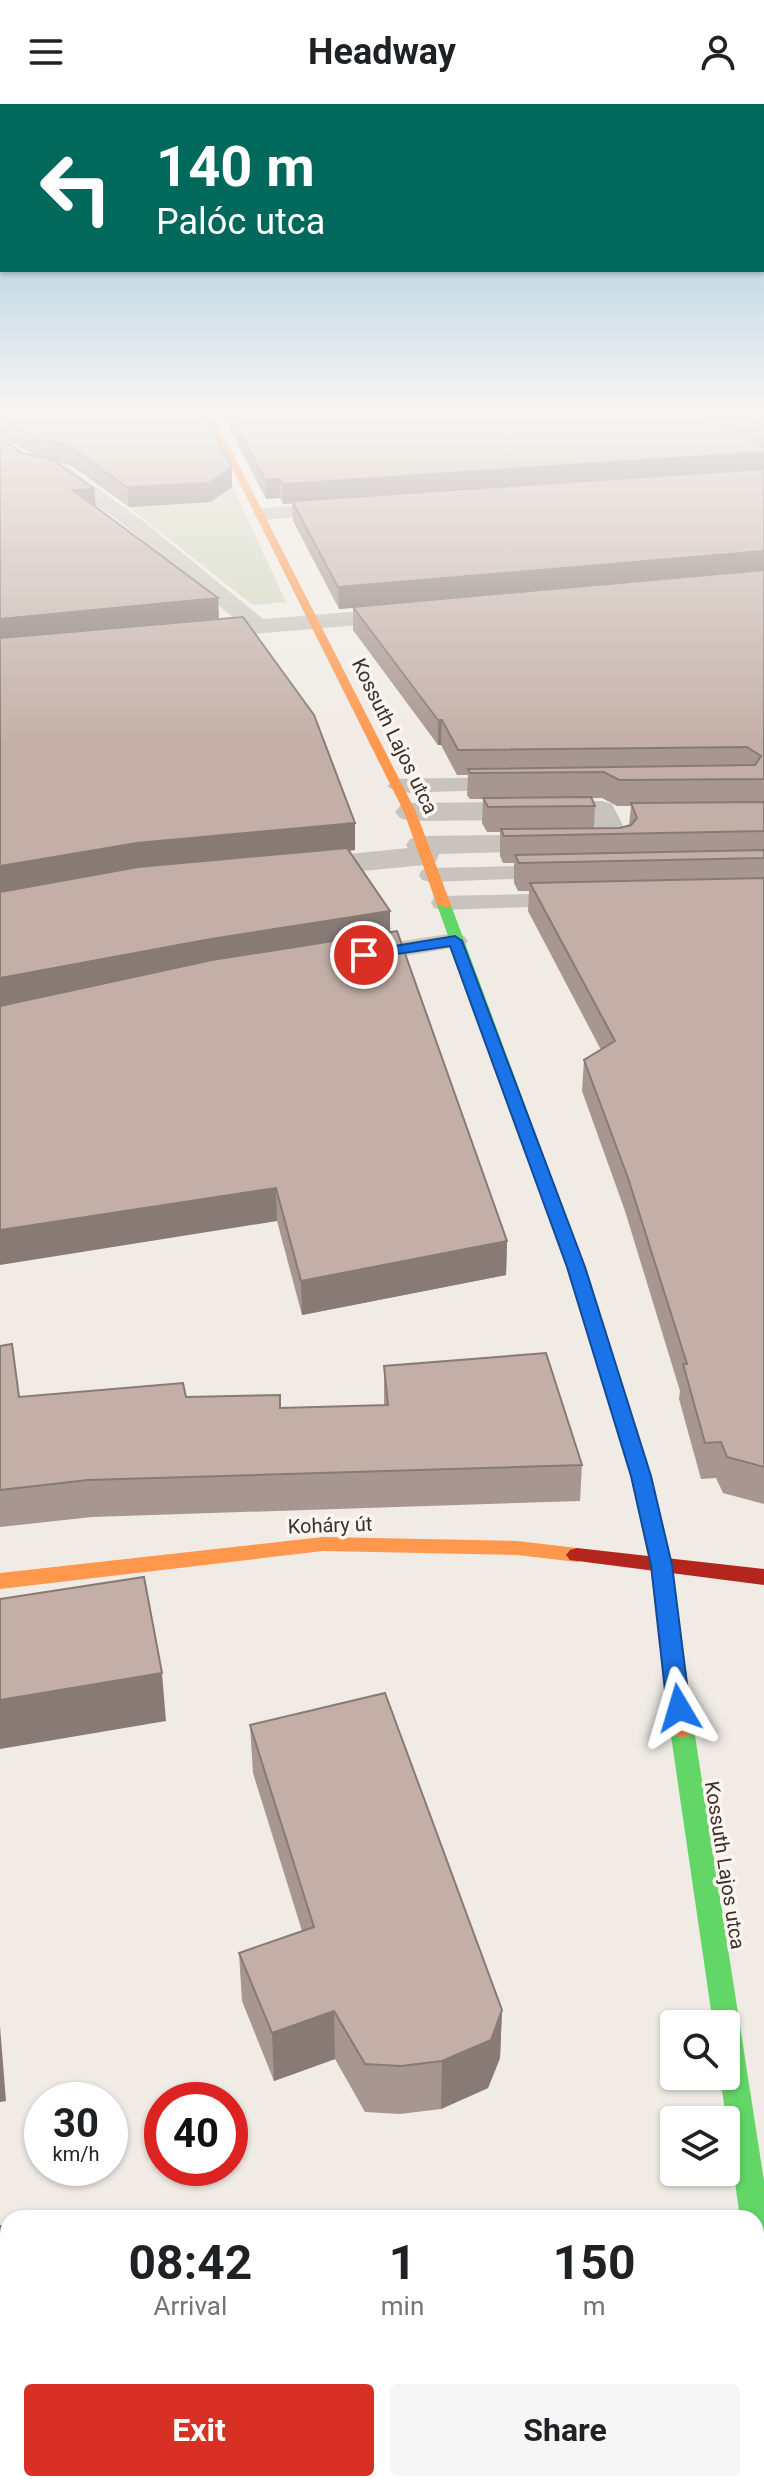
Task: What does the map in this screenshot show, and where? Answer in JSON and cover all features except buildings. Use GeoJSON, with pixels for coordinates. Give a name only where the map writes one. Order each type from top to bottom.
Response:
{"type":"FeatureCollection","features":[{"type":"Feature","properties":{"kind":"main road","name":"Kossuth Lajos utca"},"geometry":{"type":"LineString","coordinates":[[267,523],[404,799],[576,1267],[641,1476],[661,1565],[679,1708],[754,2210]]}},
{"type":"Feature","properties":{"kind":"main road","name":"Koháry út"},"geometry":{"type":"LineString","coordinates":[[0,1581],[323,1544],[517,1548],[764,1577]]}},
{"type":"Feature","properties":{"kind":"street"},"geometry":{"type":"LineString","coordinates":[[134,523],[256,625]]}},
{"type":"Feature","properties":{"kind":"street"},"geometry":{"type":"LineString","coordinates":[[166,635],[432,612]]}},
{"type":"Feature","properties":{"kind":"street"},"geometry":{"type":"LineString","coordinates":[[266,871],[617,843],[602,810],[404,799]]}},
{"type":"Feature","properties":{"kind":"street"},"geometry":{"type":"LineString","coordinates":[[607,818],[639,818]]}},
{"type":"Feature","properties":{"kind":"lane"},"geometry":{"type":"LineString","coordinates":[[404,799],[534,784]]}},
{"type":"Feature","properties":{"kind":"lane"},"geometry":{"type":"LineString","coordinates":[[425,859],[585,871]]}},
{"type":"Feature","properties":{"kind":"lane"},"geometry":{"type":"LineString","coordinates":[[443,903],[602,899]]}},
{"type":"Feature","properties":{"kind":"lane"},"geometry":{"type":"LineString","coordinates":[[334,960],[455,941]]}},
{"type":"Feature","properties":{"kind":"green space"},"geometry":{"type":"Polygon","coordinates":[[[149,523],[250,523],[286,602],[253,605],[149,523]]]}},
{"type":"Feature","properties":{"kind":"traffic: fast"},"geometry":{"type":"LineString","coordinates":[[444,905],[576,1267],[620,1408]]}},
{"type":"Feature","properties":{"kind":"traffic: fast"},"geometry":{"type":"LineString","coordinates":[[682,1729],[754,2210]]}},
{"type":"Feature","properties":{"kind":"traffic: slow"},"geometry":{"type":"LineString","coordinates":[[264,523],[410,812],[444,905]]}},
{"type":"Feature","properties":{"kind":"traffic: slow"},"geometry":{"type":"LineString","coordinates":[[620,1408],[641,1476],[661,1565],[682,1729]]}},
{"type":"Feature","properties":{"kind":"traffic: slow"},"geometry":{"type":"LineString","coordinates":[[0,1581],[323,1544],[517,1548],[577,1555]]}},
{"type":"Feature","properties":{"kind":"traffic: jam"},"geometry":{"type":"LineString","coordinates":[[577,1555],[764,1577]]}},
{"type":"Feature","properties":{"kind":"route"},"geometry":{"type":"LineString","coordinates":[[364,955],[455,941],[576,1267],[641,1476],[661,1565],[679,1708]]}}]}
